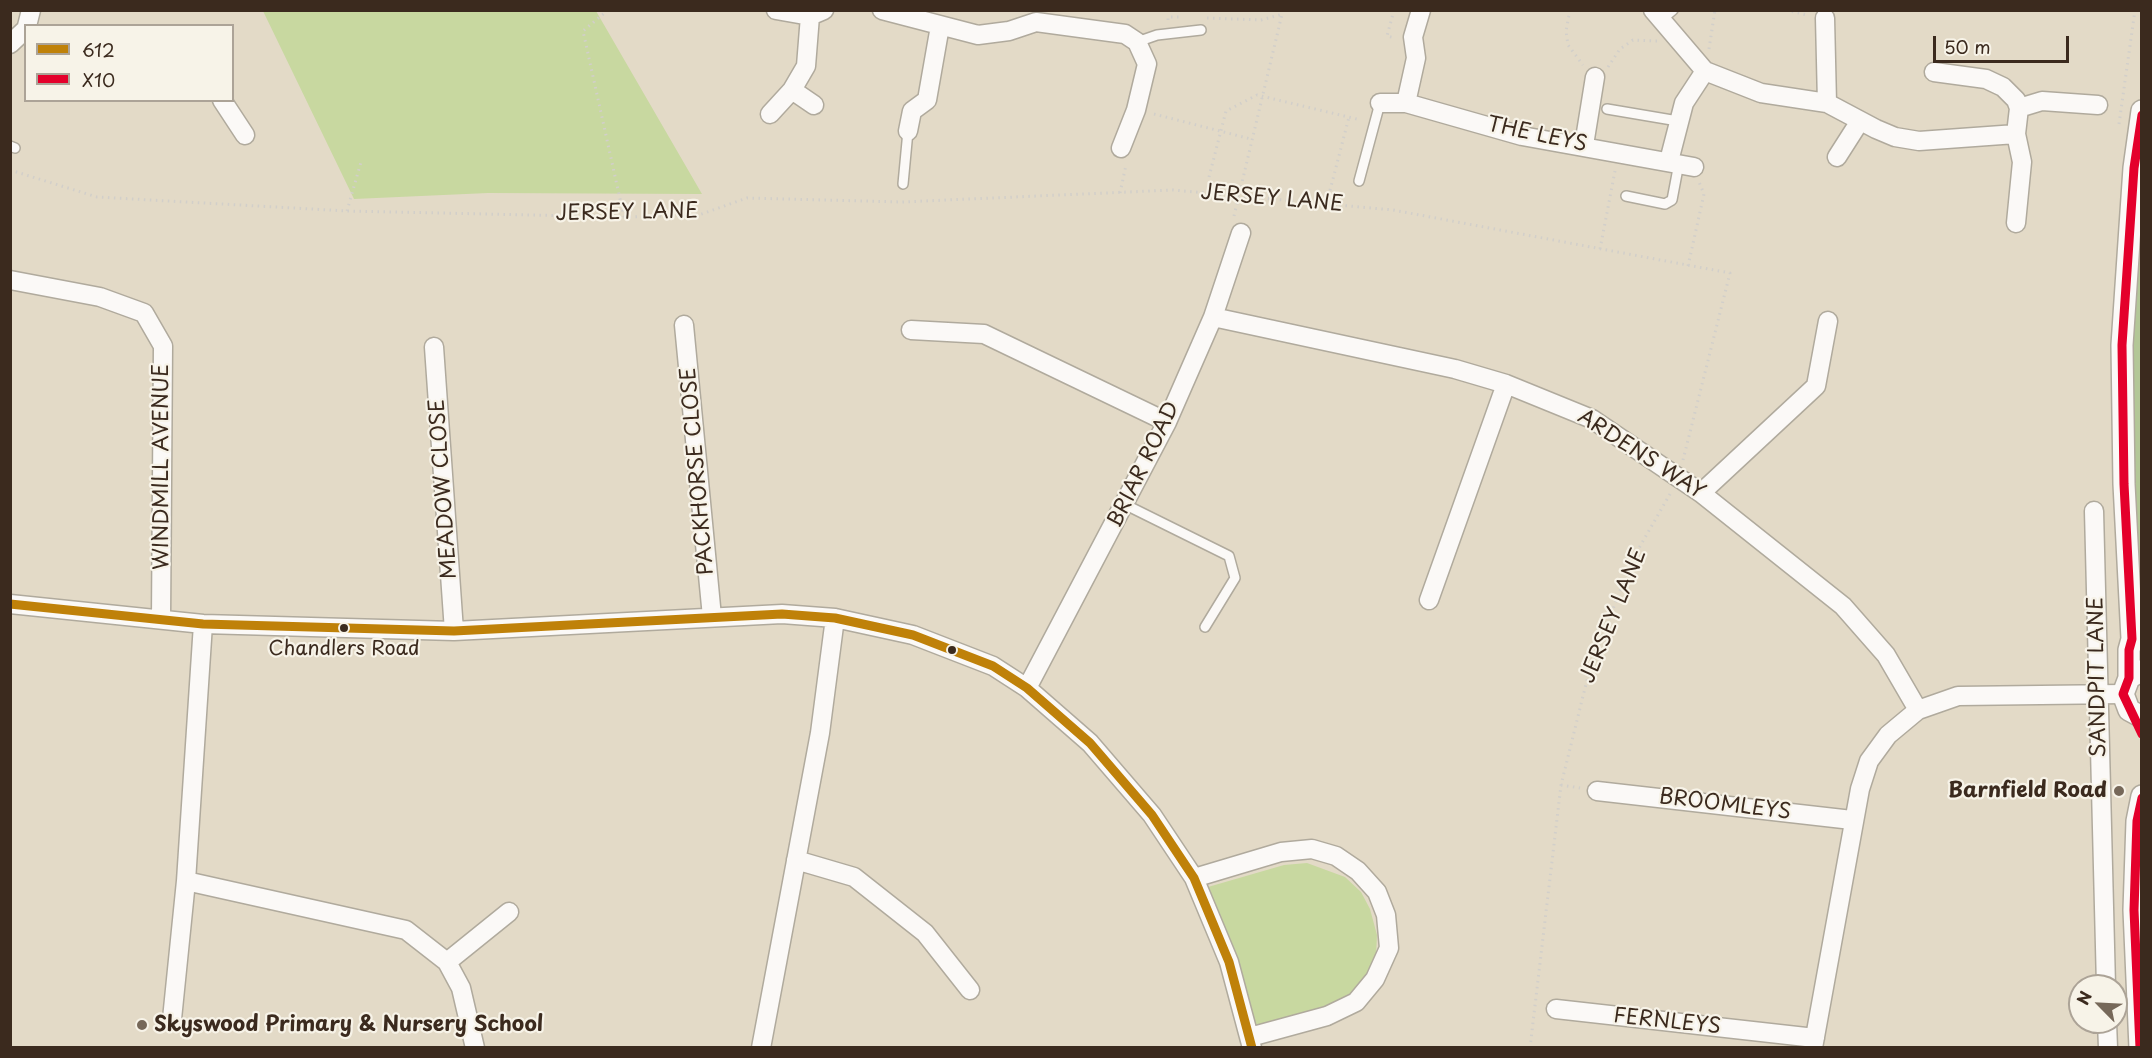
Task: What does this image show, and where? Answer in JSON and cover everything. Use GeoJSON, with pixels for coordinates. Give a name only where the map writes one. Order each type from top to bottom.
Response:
{"type":"FeatureCollection","features":[{"type":"Feature","properties":{"kind":"street"},"geometry":{"type":"LineString","coordinates":[[770,114],[792,90],[806,66],[817,13],[776,10]]}},
{"type":"Feature","properties":{"kind":"street"},"geometry":{"type":"LineString","coordinates":[[882,10],[978,35],[1009,31],[1036,16],[1125,34],[1137,42],[1146,64],[1136,110],[1120,148]]}},
{"type":"Feature","properties":{"kind":"street"},"geometry":{"type":"LineString","coordinates":[[1406,103],[1416,58],[1413,37],[1420,10]]}},
{"type":"Feature","properties":{"kind":"street"},"geometry":{"type":"LineString","coordinates":[[1662,14],[1673,36],[1705,71],[1761,93],[1827,103],[1895,137],[1919,141],[2016,134]]}},
{"type":"Feature","properties":{"kind":"street"},"geometry":{"type":"LineString","coordinates":[[1825,18],[1827,103]]}},
{"type":"Feature","properties":{"kind":"street"},"geometry":{"type":"LineString","coordinates":[[908,131],[912,111],[927,100],[940,26]]}},
{"type":"Feature","properties":{"kind":"street"},"geometry":{"type":"LineString","coordinates":[[10,44],[24,30]]}},
{"type":"Feature","properties":{"kind":"street"},"geometry":{"type":"LineString","coordinates":[[1681,164],[1678,121],[1684,103],[1705,71]]}},
{"type":"Feature","properties":{"kind":"street"},"geometry":{"type":"LineString","coordinates":[[1934,72],[1986,79],[2003,87],[2016,100],[2019,108],[2016,134],[2022,162],[2016,223]]}},
{"type":"Feature","properties":{"kind":"street"},"geometry":{"type":"LineString","coordinates":[[1584,145],[1595,77]]}},
{"type":"Feature","properties":{"kind":"street"},"geometry":{"type":"LineString","coordinates":[[792,90],[814,105]]}},
{"type":"Feature","properties":{"kind":"street"},"geometry":{"type":"LineString","coordinates":[[2019,108],[2042,101],[2098,105]]}},
{"type":"Feature","properties":{"kind":"street"},"geometry":{"type":"LineString","coordinates":[[223,102],[245,135]]}},
{"type":"Feature","properties":{"kind":"street","name":"THE LEYS"},"geometry":{"type":"LineString","coordinates":[[1380,103],[1406,103],[1522,136],[1584,145],[1681,164]]}},
{"type":"Feature","properties":{"kind":"street","name":"SANDPIT LANE"},"geometry":{"type":"LineString","coordinates":[[2142,111],[2134,168],[2122,345],[2124,484],[2137,643],[2128,650],[2131,681],[2125,702],[2139,716],[2142,735]]}},
{"type":"Feature","properties":{"kind":"street"},"geometry":{"type":"LineString","coordinates":[[1837,157],[1860,121]]}},
{"type":"Feature","properties":{"kind":"street","name":"BRIAR ROAD"},"geometry":{"type":"LineString","coordinates":[[1027,688],[1126,505],[1167,422],[1213,317],[1241,233]]}},
{"type":"Feature","properties":{"kind":"street","name":"WINDMILL AVENUE"},"geometry":{"type":"LineString","coordinates":[[10,280],[100,297],[144,314],[163,346],[161,619]]}},
{"type":"Feature","properties":{"kind":"street","name":"ARDENS WAY"},"geometry":{"type":"LineString","coordinates":[[1213,317],[1455,369],[1506,384],[1592,419],[1701,493],[1842,606],[1886,655],[1918,710]]}},
{"type":"Feature","properties":{"kind":"street"},"geometry":{"type":"LineString","coordinates":[[1701,493],[1816,386],[1828,321]]}},
{"type":"Feature","properties":{"kind":"street","name":"PACKHORSE CLOSE"},"geometry":{"type":"LineString","coordinates":[[684,325],[712,616]]}},
{"type":"Feature","properties":{"kind":"street"},"geometry":{"type":"LineString","coordinates":[[911,330],[984,334],[1167,422]]}},
{"type":"Feature","properties":{"kind":"street","name":"MEADOW CLOSE"},"geometry":{"type":"LineString","coordinates":[[434,347],[454,631]]}},
{"type":"Feature","properties":{"kind":"street"},"geometry":{"type":"LineString","coordinates":[[1429,600],[1506,384]]}},
{"type":"Feature","properties":{"kind":"street","name":"SANDPIT LANE"},"geometry":{"type":"LineString","coordinates":[[2094,512],[2106,974]]}},
{"type":"Feature","properties":{"kind":"street"},"geometry":{"type":"LineString","coordinates":[[10,603],[203,624],[454,631],[782,614],[835,618],[912,635],[993,666],[1027,688],[1090,743],[1152,815],[1194,878],[1229,962],[1251,1042],[1327,1016],[1356,1002],[1375,979],[1389,948],[1386,915],[1377,892],[1358,871],[1336,856],[1312,849],[1281,852],[1194,878]]}},
{"type":"Feature","properties":{"kind":"street"},"geometry":{"type":"LineString","coordinates":[[761,1047],[820,733],[835,618]]}},
{"type":"Feature","properties":{"kind":"street"},"geometry":{"type":"LineString","coordinates":[[172,1019],[186,881],[203,624]]}},
{"type":"Feature","properties":{"kind":"street"},"geometry":{"type":"LineString","coordinates":[[1814,1042],[1852,820],[1869,761],[1888,735],[1918,710],[1958,696],[2098,694],[2131,681]]}},
{"type":"Feature","properties":{"kind":"street","name":"BROOMLEYS"},"geometry":{"type":"LineString","coordinates":[[1597,790],[1852,820]]}},
{"type":"Feature","properties":{"kind":"street"},"geometry":{"type":"LineString","coordinates":[[2140,1047],[2134,910],[2137,821],[2142,796]]}},
{"type":"Feature","properties":{"kind":"street"},"geometry":{"type":"LineString","coordinates":[[796,860],[854,877],[925,933],[970,990]]}},
{"type":"Feature","properties":{"kind":"street"},"geometry":{"type":"LineString","coordinates":[[186,881],[406,930],[447,962],[461,988],[476,1047]]}},
{"type":"Feature","properties":{"kind":"street"},"geometry":{"type":"LineString","coordinates":[[447,962],[508,912]]}},
{"type":"Feature","properties":{"kind":"street","name":"FERNLEYS"},"geometry":{"type":"LineString","coordinates":[[1556,1010],[1814,1042]]}},
{"type":"Feature","properties":{"kind":"lane"},"geometry":{"type":"LineString","coordinates":[[1137,42],[1164,34],[1202,30]]}},
{"type":"Feature","properties":{"kind":"lane"},"geometry":{"type":"LineString","coordinates":[[1359,181],[1380,103]]}},
{"type":"Feature","properties":{"kind":"lane"},"geometry":{"type":"LineString","coordinates":[[1607,109],[1678,121]]}},
{"type":"Feature","properties":{"kind":"lane"},"geometry":{"type":"LineString","coordinates":[[903,184],[908,131]]}},
{"type":"Feature","properties":{"kind":"lane"},"geometry":{"type":"LineString","coordinates":[[1626,196],[1665,204],[1672,200],[1681,164]]}},
{"type":"Feature","properties":{"kind":"lane"},"geometry":{"type":"LineString","coordinates":[[1126,505],[1230,556],[1235,578],[1205,627]]}},
{"type":"Feature","properties":{"kind":"path"},"geometry":{"type":"LineString","coordinates":[[608,10],[584,31],[624,217]]}},
{"type":"Feature","properties":{"kind":"path"},"geometry":{"type":"LineString","coordinates":[[1570,10],[1566,31],[1568,45],[1595,77],[1608,66],[1620,49],[1633,40],[1661,42],[1673,36]]}},
{"type":"Feature","properties":{"kind":"path"},"geometry":{"type":"LineString","coordinates":[[1705,71],[1716,10]]}},
{"type":"Feature","properties":{"kind":"path"},"geometry":{"type":"LineString","coordinates":[[1786,10],[1825,18]]}},
{"type":"Feature","properties":{"kind":"path"},"geometry":{"type":"LineString","coordinates":[[1200,18],[1261,20],[1283,12]]}},
{"type":"Feature","properties":{"kind":"path"},"geometry":{"type":"LineString","coordinates":[[1238,198],[1283,12]]}},
{"type":"Feature","properties":{"kind":"path"},"geometry":{"type":"LineString","coordinates":[[1164,34],[1168,17],[1189,18]]}},
{"type":"Feature","properties":{"kind":"path"},"geometry":{"type":"LineString","coordinates":[[1209,177],[1227,111],[1257,95],[1374,123]]}},
{"type":"Feature","properties":{"kind":"path"},"geometry":{"type":"LineString","coordinates":[[1136,110],[1251,139]]}},
{"type":"Feature","properties":{"kind":"path"},"geometry":{"type":"LineString","coordinates":[[1327,203],[1350,117]]}},
{"type":"Feature","properties":{"kind":"path"},"geometry":{"type":"LineString","coordinates":[[1120,148],[1127,159],[1120,193]]}},
{"type":"Feature","properties":{"kind":"path"},"geometry":{"type":"LineString","coordinates":[[1600,249],[1619,152]]}},
{"type":"Feature","properties":{"kind":"path"},"geometry":{"type":"LineString","coordinates":[[347,211],[361,162]]}},
{"type":"Feature","properties":{"kind":"path"},"geometry":{"type":"LineString","coordinates":[[1681,164],[1704,194],[1688,266]]}},
{"type":"Feature","properties":{"kind":"path","name":"JERSEY LANE"},"geometry":{"type":"LineString","coordinates":[[10,170],[97,197],[347,211],[624,217],[699,215],[747,198],[913,202],[1173,190],[1238,198],[1327,203],[1393,210],[1730,273],[1678,479],[1631,562],[1589,672],[1561,785],[1530,1047]]}},
{"type":"Feature","properties":{"kind":"green space"},"geometry":{"type":"Polygon","coordinates":[[[263,11],[596,11],[702,194],[488,193],[354,199],[263,11]]]}},
{"type":"Feature","properties":{"kind":"green space"},"geometry":{"type":"Polygon","coordinates":[[[2141,216],[2141,580],[2133,569],[2131,300],[2141,216]]]}},
{"type":"Feature","properties":{"kind":"green space"},"geometry":{"type":"Polygon","coordinates":[[[1307,863],[1345,877],[1361,892],[1370,909],[1377,935],[1376,956],[1368,978],[1350,999],[1333,1009],[1258,1029],[1208,887],[1284,865],[1307,863]]]}},
{"type":"Feature","properties":{"kind":"transit line","name":"X10"},"geometry":{"type":"LineString","coordinates":[[2142,115],[2134,168],[2122,345],[2124,484],[2132,639],[2129,650],[2129,678],[2123,694],[2142,734]]}},
{"type":"Feature","properties":{"kind":"transit line","name":"612"},"geometry":{"type":"LineString","coordinates":[[10,604],[203,624],[454,631],[782,614],[835,618],[913,635],[993,666],[1027,688],[1090,743],[1152,815],[1194,878],[1229,962],[1252,1048]]}},
{"type":"Feature","properties":{"kind":"transit line","name":"X10"},"geometry":{"type":"LineString","coordinates":[[2140,1048],[2134,910],[2137,821],[2142,798]]}},
{"type":"Feature","properties":{"kind":"place","name":"Chandlers Road"},"geometry":{"type":"Point","coordinates":[344,628]}},
{"type":"Feature","properties":{"kind":"place","name":"Barnfield Road"},"geometry":{"type":"Point","coordinates":[2119,791]}},
{"type":"Feature","properties":{"kind":"place","name":"Skyswood Primary & Nursery School"},"geometry":{"type":"Point","coordinates":[142,1025]}}]}
